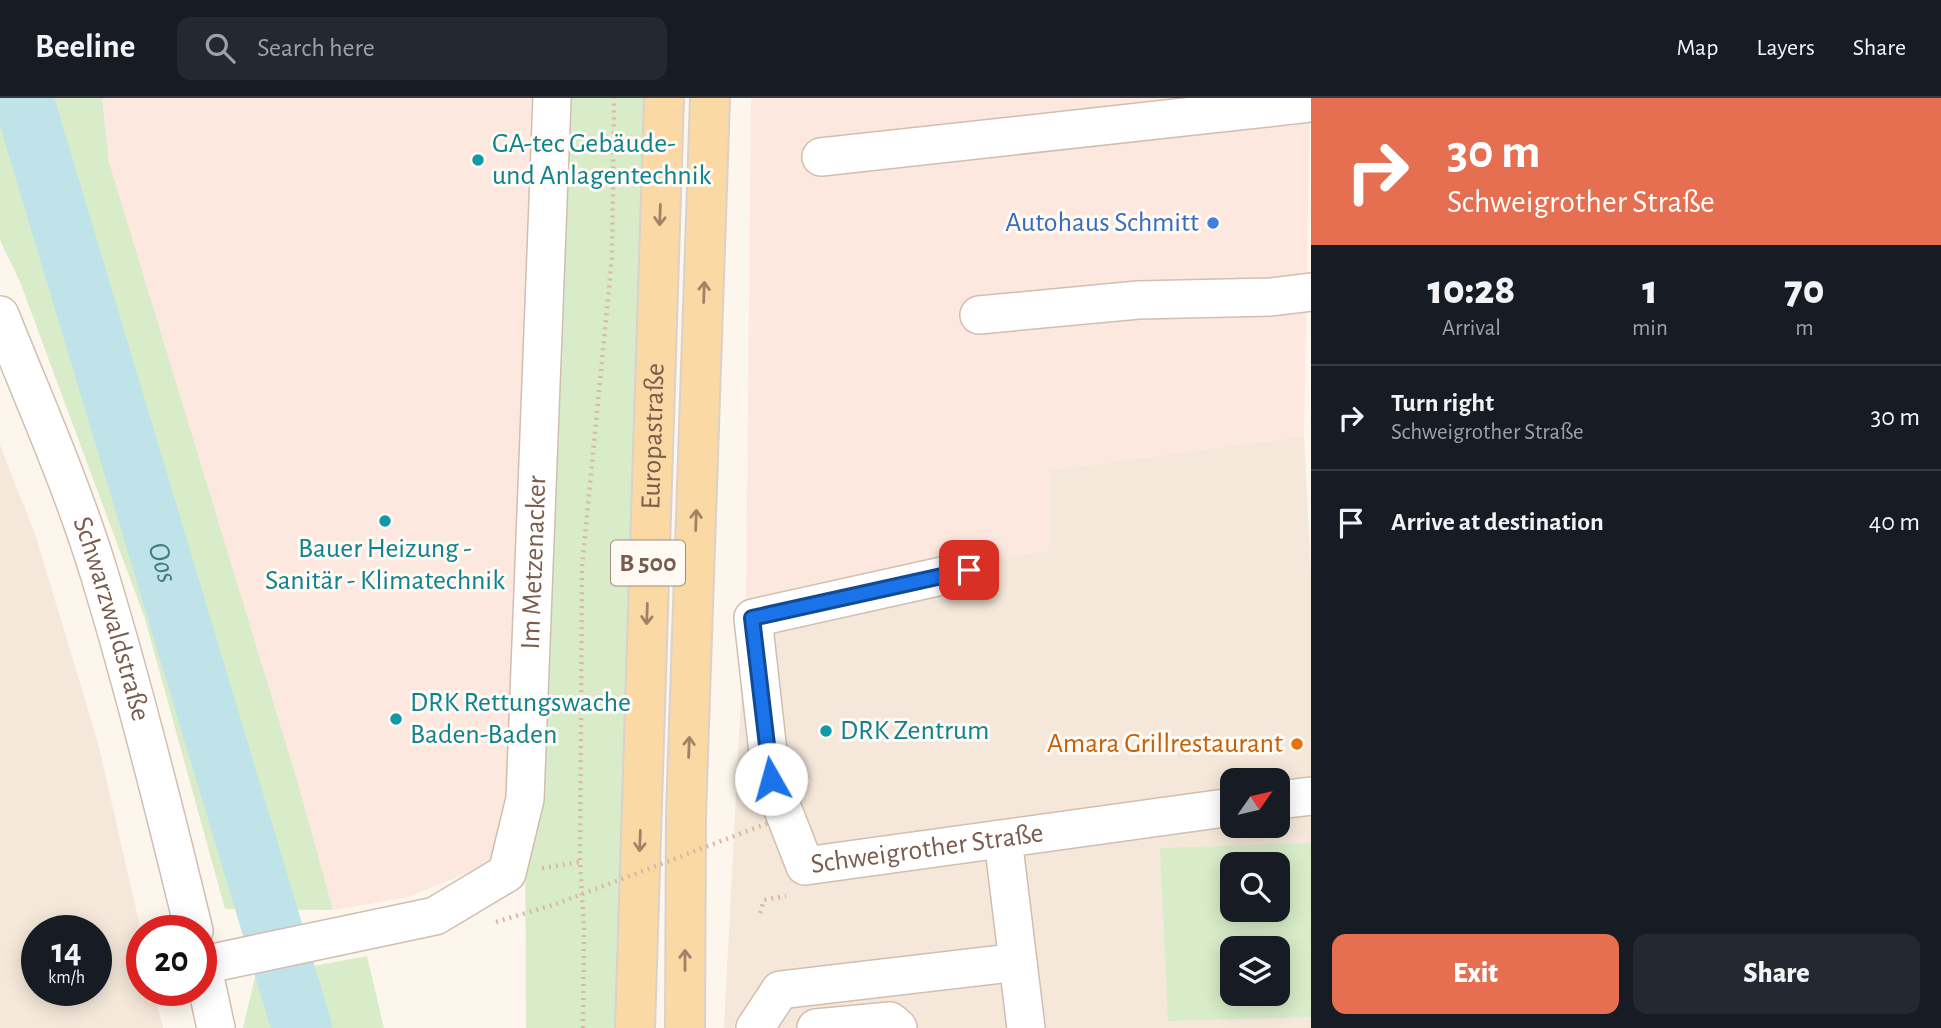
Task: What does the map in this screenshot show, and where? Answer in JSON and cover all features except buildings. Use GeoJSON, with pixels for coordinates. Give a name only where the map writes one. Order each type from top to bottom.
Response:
{"type":"FeatureCollection","features":[{"type":"Feature","properties":{"kind":"main road","name":"Europastraße"},"geometry":{"type":"LineString","coordinates":[[635,1028],[664,98]]}},
{"type":"Feature","properties":{"kind":"main road","name":"Europastraße"},"geometry":{"type":"LineString","coordinates":[[684,1028],[686,815],[710,98]]}},
{"type":"Feature","properties":{"kind":"street","name":"Im Metzenacker"},"geometry":{"type":"LineString","coordinates":[[217,952],[254,953],[435,916],[507,873],[525,799],[552,98]]}},
{"type":"Feature","properties":{"kind":"street"},"geometry":{"type":"LineString","coordinates":[[821,157],[1311,103]]}},
{"type":"Feature","properties":{"kind":"street"},"geometry":{"type":"LineString","coordinates":[[979,315],[1138,300],[1271,297],[1311,292]]}},
{"type":"Feature","properties":{"kind":"street","name":"Schwarzwaldstraße"},"geometry":{"type":"LineString","coordinates":[[0,315],[98,570],[148,741],[190,915]]}},
{"type":"Feature","properties":{"kind":"street","name":"Schweigrother Straße"},"geometry":{"type":"LineString","coordinates":[[969,570],[752,618],[771,779],[805,866],[1220,809]]}},
{"type":"Feature","properties":{"kind":"street"},"geometry":{"type":"LineString","coordinates":[[1290,799],[1311,796]]}},
{"type":"Feature","properties":{"kind":"street"},"geometry":{"type":"LineString","coordinates":[[1003,839],[1026,1028]]}},
{"type":"Feature","properties":{"kind":"street"},"geometry":{"type":"LineString","coordinates":[[755,1028],[780,989],[1018,962]]}},
{"type":"Feature","properties":{"kind":"street","name":"Schwarzwaldstraße"},"geometry":{"type":"LineString","coordinates":[[211,1006],[216,1028]]}},
{"type":"Feature","properties":{"kind":"street"},"geometry":{"type":"LineString","coordinates":[[816,1028],[890,1021],[898,1028]]}},
{"type":"Feature","properties":{"kind":"path"},"geometry":{"type":"LineString","coordinates":[[583,1028],[584,929],[580,862],[582,567],[612,257],[614,98]]}},
{"type":"Feature","properties":{"kind":"path"},"geometry":{"type":"LineString","coordinates":[[489,925],[556,904],[771,822]]}},
{"type":"Feature","properties":{"kind":"path"},"geometry":{"type":"LineString","coordinates":[[760,913],[764,900]]}},
{"type":"Feature","properties":{"kind":"shaded area"},"geometry":{"type":"Polygon","coordinates":[[[102,98],[551,98],[526,849],[408,897],[333,910],[298,783],[109,162],[102,98]]]}},
{"type":"Feature","properties":{"kind":"shaded area"},"geometry":{"type":"Polygon","coordinates":[[[751,98],[1310,98],[1304,436],[1050,470],[1049,550],[746,601],[751,98]]]}},
{"type":"Feature","properties":{"kind":"shaded area"},"geometry":{"type":"Polygon","coordinates":[[[1304,436],[1311,574],[1311,1028],[724,1028],[746,601],[1049,550],[1050,470],[1304,436]]]}},
{"type":"Feature","properties":{"kind":"shaded area"},"geometry":{"type":"Polygon","coordinates":[[[0,445],[36,537],[98,743],[137,915],[126,915],[126,1006],[158,1006],[163,1028],[0,1028],[0,445]]]}},
{"type":"Feature","properties":{"kind":"green space"},"geometry":{"type":"Polygon","coordinates":[[[0,98],[102,98],[109,162],[298,783],[333,910],[225,909],[145,619],[20,282],[0,240],[0,98]]]}},
{"type":"Feature","properties":{"kind":"green space"},"geometry":{"type":"Polygon","coordinates":[[[552,98],[644,98],[617,1028],[526,1028],[525,799],[552,98]]]}},
{"type":"Feature","properties":{"kind":"green space"},"geometry":{"type":"Polygon","coordinates":[[[1311,843],[1311,1017],[1168,1021],[1160,848],[1311,843]]]}},
{"type":"Feature","properties":{"kind":"green space"},"geometry":{"type":"Polygon","coordinates":[[[367,956],[384,1028],[243,1028],[255,977],[367,956]]]}},
{"type":"Feature","properties":{"kind":"waterway","name":"Oos"},"geometry":{"type":"LineString","coordinates":[[23,98],[302,1028]]}},
{"type":"Feature","properties":{"kind":"place","name":"GA-tec Gebäude- und Anlagentechnik"},"geometry":{"type":"Point","coordinates":[478,160]}},
{"type":"Feature","properties":{"kind":"place","name":"Autohaus Schmitt"},"geometry":{"type":"Point","coordinates":[1213,223]}},
{"type":"Feature","properties":{"kind":"place","name":"Bauer Heizung - Sanitär - Klimatechnik"},"geometry":{"type":"Point","coordinates":[385,521]}},
{"type":"Feature","properties":{"kind":"place","name":"DRK Rettungswache Baden-Baden"},"geometry":{"type":"Point","coordinates":[396,719]}},
{"type":"Feature","properties":{"kind":"place","name":"DRK Zentrum"},"geometry":{"type":"Point","coordinates":[826,731]}},
{"type":"Feature","properties":{"kind":"place","name":"Amara Grillrestaurant"},"geometry":{"type":"Point","coordinates":[1297,744]}},
{"type":"Feature","properties":{"kind":"route"},"geometry":{"type":"LineString","coordinates":[[771,779],[752,618],[969,570]]}}]}
